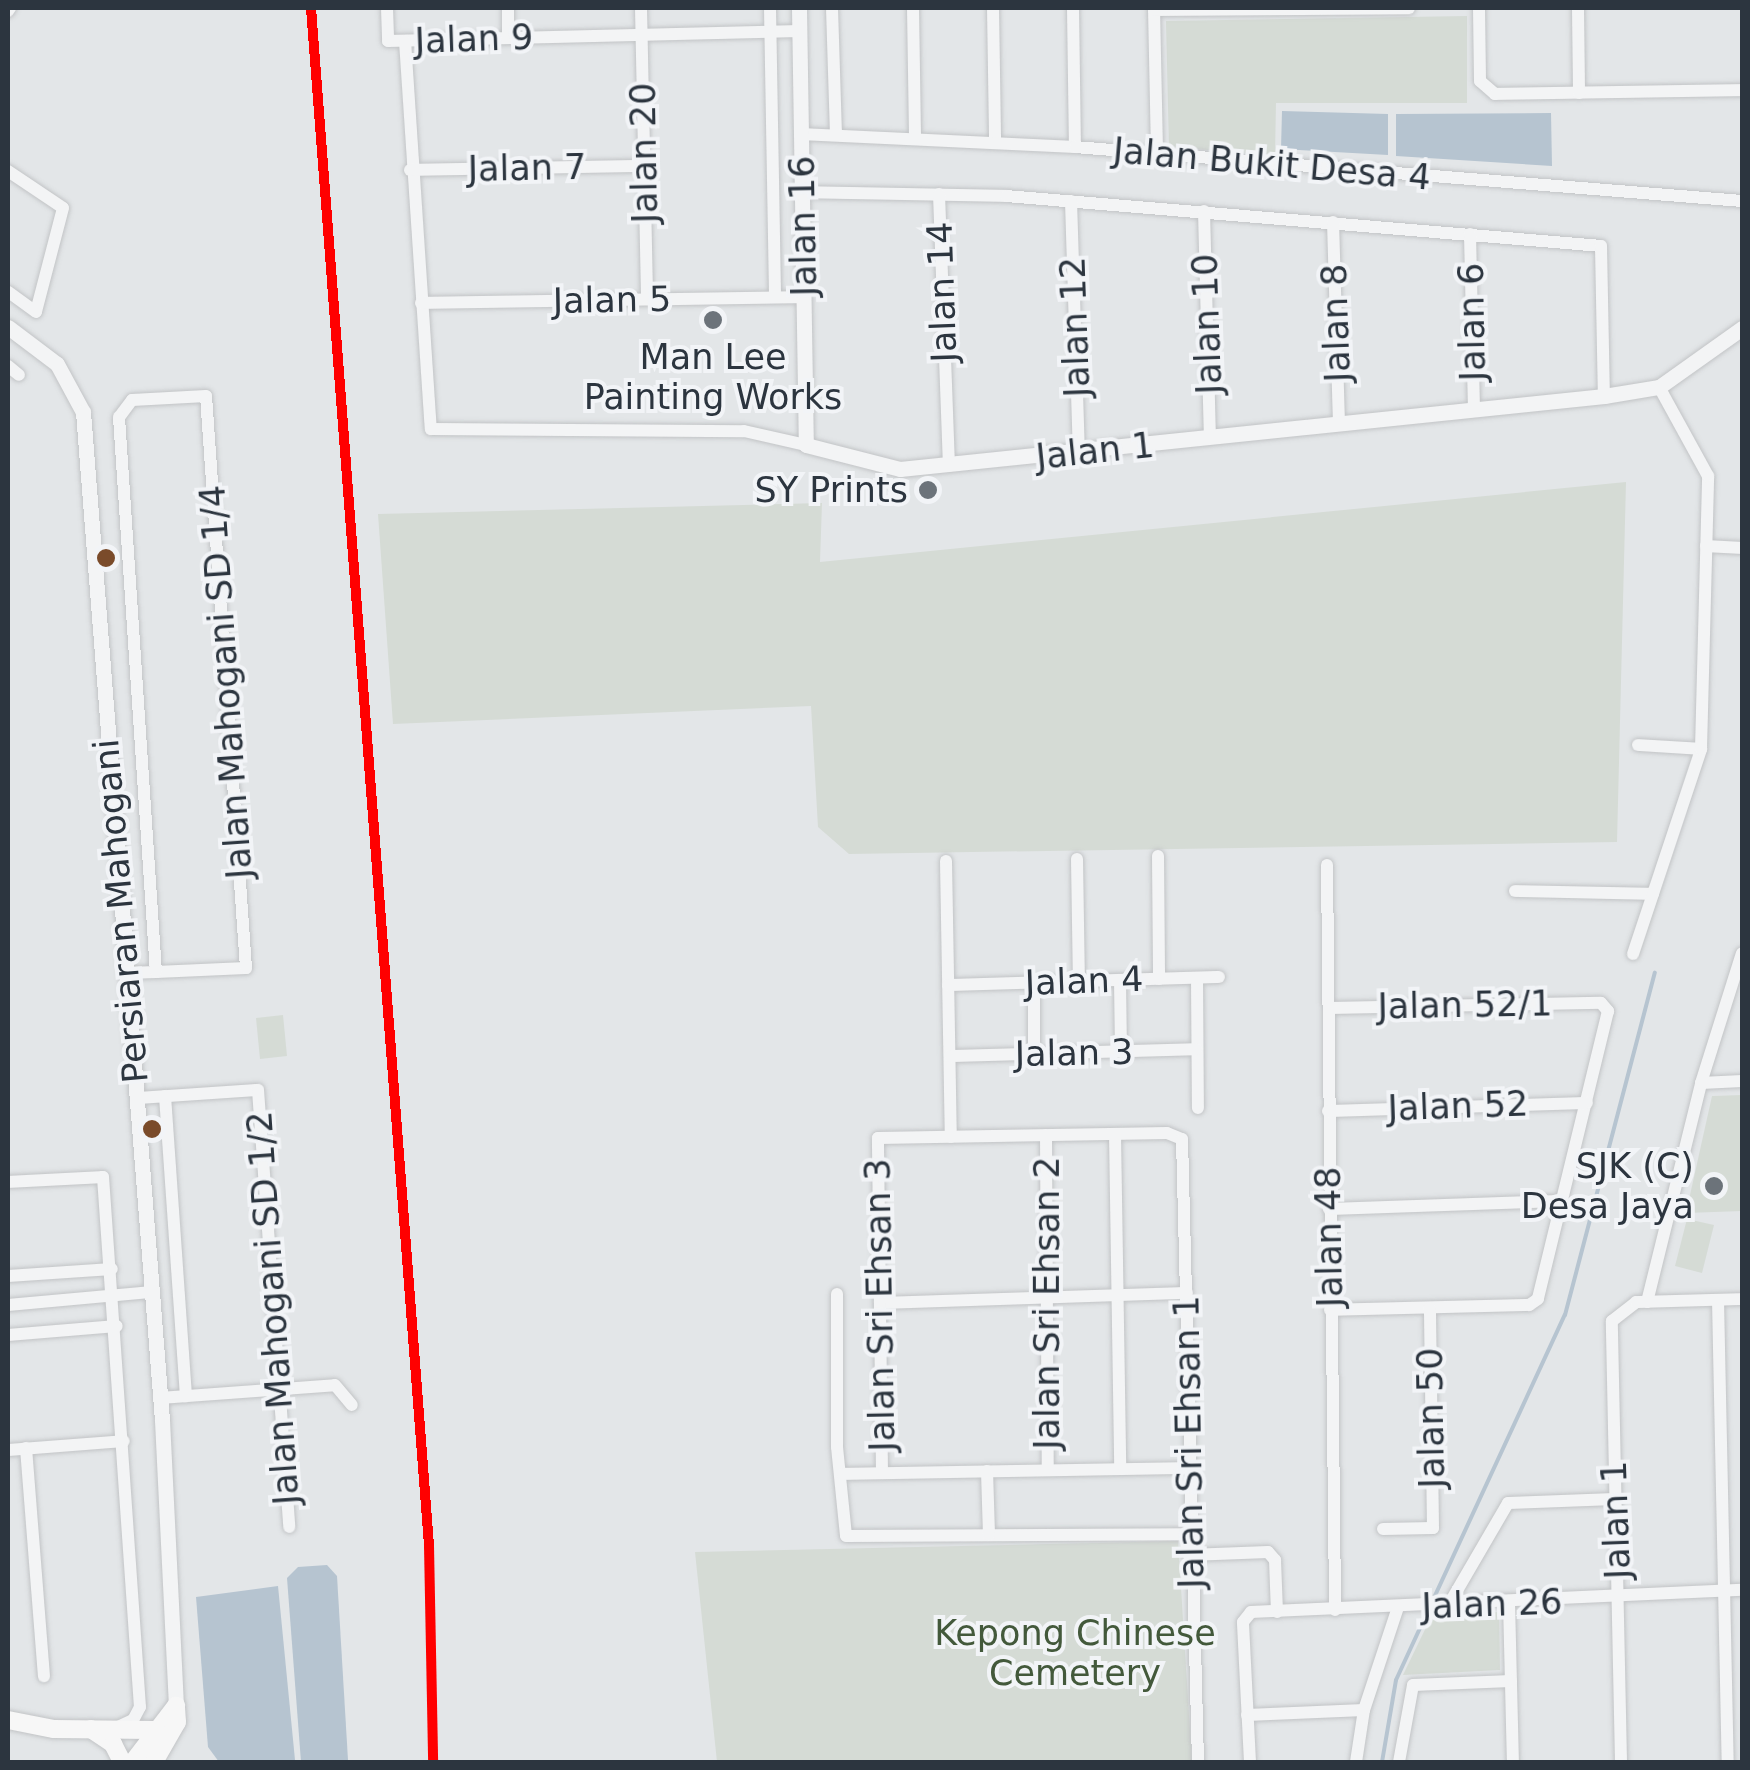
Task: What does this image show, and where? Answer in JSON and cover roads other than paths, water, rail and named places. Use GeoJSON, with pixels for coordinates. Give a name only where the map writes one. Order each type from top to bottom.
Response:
{"type":"FeatureCollection","features":[{"type":"Feature","properties":{"kind":"main road"},"geometry":{"type":"LineString","coordinates":[[133,1762],[153,1730],[176,1706]]}},
{"type":"Feature","properties":{"kind":"main road","name":"Persiaran Mahogani"},"geometry":{"type":"LineString","coordinates":[[154,1762],[177,1722],[176,1706]]}},
{"type":"Feature","properties":{"kind":"main road"},"geometry":{"type":"LineString","coordinates":[[8,1720],[90,1729],[153,1730]]}},
{"type":"Feature","properties":{"kind":"main road"},"geometry":{"type":"LineString","coordinates":[[90,1729],[113,1744],[122,1762]]}},
{"type":"Feature","properties":{"kind":"street","name":"Jalan 9"},"geometry":{"type":"LineString","coordinates":[[387,8],[388,41],[800,31]]}},
{"type":"Feature","properties":{"kind":"street"},"geometry":{"type":"LineString","coordinates":[[508,8],[508,38]]}},
{"type":"Feature","properties":{"kind":"street","name":"Jalan 20"},"geometry":{"type":"LineString","coordinates":[[641,8],[647,299]]}},
{"type":"Feature","properties":{"kind":"street"},"geometry":{"type":"LineString","coordinates":[[770,8],[775,297]]}},
{"type":"Feature","properties":{"kind":"street","name":"Jalan 16"},"geometry":{"type":"LineString","coordinates":[[799,8],[806,445]]}},
{"type":"Feature","properties":{"kind":"street"},"geometry":{"type":"LineString","coordinates":[[832,8],[836,133]]}},
{"type":"Feature","properties":{"kind":"street"},"geometry":{"type":"LineString","coordinates":[[913,8],[915,136]]}},
{"type":"Feature","properties":{"kind":"street"},"geometry":{"type":"LineString","coordinates":[[993,8],[995,142]]}},
{"type":"Feature","properties":{"kind":"street"},"geometry":{"type":"LineString","coordinates":[[1073,8],[1075,147]]}},
{"type":"Feature","properties":{"kind":"street"},"geometry":{"type":"LineString","coordinates":[[1157,153],[1154,9],[1408,8]]}},
{"type":"Feature","properties":{"kind":"street"},"geometry":{"type":"LineString","coordinates":[[1479,8],[1480,81],[1495,94],[1742,90]]}},
{"type":"Feature","properties":{"kind":"street"},"geometry":{"type":"LineString","coordinates":[[1578,8],[1579,93]]}},
{"type":"Feature","properties":{"kind":"street"},"geometry":{"type":"LineString","coordinates":[[405,41],[421,304]]}},
{"type":"Feature","properties":{"kind":"street","name":"Jalan Bukit Desa 4"},"geometry":{"type":"LineString","coordinates":[[801,134],[915,136],[1075,147],[1742,201]]}},
{"type":"Feature","properties":{"kind":"street","name":"Jalan 7"},"geometry":{"type":"LineString","coordinates":[[410,170],[644,166]]}},
{"type":"Feature","properties":{"kind":"street"},"geometry":{"type":"LineString","coordinates":[[8,171],[63,208],[36,312],[8,292]]}},
{"type":"Feature","properties":{"kind":"street","name":"Jalan 14"},"geometry":{"type":"LineString","coordinates":[[802,192],[939,194],[949,466]]}},
{"type":"Feature","properties":{"kind":"street"},"geometry":{"type":"LineString","coordinates":[[939,194],[1204,211],[1601,246],[1604,396]]}},
{"type":"Feature","properties":{"kind":"street","name":"Jalan 12"},"geometry":{"type":"LineString","coordinates":[[1071,201],[1079,452]]}},
{"type":"Feature","properties":{"kind":"street","name":"Jalan 10"},"geometry":{"type":"LineString","coordinates":[[1204,211],[1210,438]]}},
{"type":"Feature","properties":{"kind":"street","name":"Jalan 8"},"geometry":{"type":"LineString","coordinates":[[1333,222],[1339,424]]}},
{"type":"Feature","properties":{"kind":"street","name":"Jalan 6"},"geometry":{"type":"LineString","coordinates":[[1470,234],[1474,410]]}},
{"type":"Feature","properties":{"kind":"street","name":"Jalan 5"},"geometry":{"type":"LineString","coordinates":[[421,304],[804,296]]}},
{"type":"Feature","properties":{"kind":"street","name":"Jalan 1"},"geometry":{"type":"LineString","coordinates":[[421,304],[431,429],[744,431],[884,468],[949,466],[1604,396],[1659,386],[1742,328]]}},
{"type":"Feature","properties":{"kind":"street","name":"Persiaran Mahogani"},"geometry":{"type":"LineString","coordinates":[[8,327],[57,364],[83,412],[160,1398],[176,1706]]}},
{"type":"Feature","properties":{"kind":"street"},"geometry":{"type":"LineString","coordinates":[[1634,954],[1701,749],[1708,476],[1659,386]]}},
{"type":"Feature","properties":{"kind":"street","name":"Jalan Mahogani SD 1/4"},"geometry":{"type":"LineString","coordinates":[[206,396],[246,968],[156,972],[120,434],[124,405],[206,396]]}},
{"type":"Feature","properties":{"kind":"street"},"geometry":{"type":"LineString","coordinates":[[1706,546],[1742,548]]}},
{"type":"Feature","properties":{"kind":"street"},"geometry":{"type":"LineString","coordinates":[[1638,745],[1701,749]]}},
{"type":"Feature","properties":{"kind":"street"},"geometry":{"type":"LineString","coordinates":[[1158,856],[1159,979]]}},
{"type":"Feature","properties":{"kind":"street"},"geometry":{"type":"LineString","coordinates":[[1077,859],[1080,981]]}},
{"type":"Feature","properties":{"kind":"street"},"geometry":{"type":"LineString","coordinates":[[946,861],[954,1137],[1115,1134],[1120,1469]]}},
{"type":"Feature","properties":{"kind":"street","name":"Jalan 48"},"geometry":{"type":"LineString","coordinates":[[1327,865],[1335,1610]]}},
{"type":"Feature","properties":{"kind":"street"},"geometry":{"type":"LineString","coordinates":[[1515,891],[1653,894]]}},
{"type":"Feature","properties":{"kind":"street"},"geometry":{"type":"LineString","coordinates":[[1742,952],[1739,976],[1701,1083],[1647,1302],[1742,1299]]}},
{"type":"Feature","properties":{"kind":"street"},"geometry":{"type":"LineString","coordinates":[[127,973],[156,972]]}},
{"type":"Feature","properties":{"kind":"street","name":"Jalan 4"},"geometry":{"type":"LineString","coordinates":[[948,984],[1219,977]]}},
{"type":"Feature","properties":{"kind":"street"},"geometry":{"type":"LineString","coordinates":[[1197,978],[1198,1108]]}},
{"type":"Feature","properties":{"kind":"street"},"geometry":{"type":"LineString","coordinates":[[1120,980],[1120,1052]]}},
{"type":"Feature","properties":{"kind":"street"},"geometry":{"type":"LineString","coordinates":[[1034,982],[1034,1054]]}},
{"type":"Feature","properties":{"kind":"street","name":"Jalan 52/1"},"geometry":{"type":"LineString","coordinates":[[1329,1008],[1601,1002],[1608,1011],[1588,1103]]}},
{"type":"Feature","properties":{"kind":"street","name":"Jalan 3"},"geometry":{"type":"LineString","coordinates":[[950,1056],[1198,1049]]}},
{"type":"Feature","properties":{"kind":"street"},"geometry":{"type":"LineString","coordinates":[[1701,1083],[1742,1082]]}},
{"type":"Feature","properties":{"kind":"street","name":"Jalan Mahogani SD 1/2"},"geometry":{"type":"LineString","coordinates":[[137,1098],[258,1090],[289,1527]]}},
{"type":"Feature","properties":{"kind":"street"},"geometry":{"type":"LineString","coordinates":[[165,1096],[186,1396]]}},
{"type":"Feature","properties":{"kind":"street"},"geometry":{"type":"LineString","coordinates":[[1330,1310],[1528,1305],[1538,1299],[1588,1103]]}},
{"type":"Feature","properties":{"kind":"street","name":"Jalan 52"},"geometry":{"type":"LineString","coordinates":[[1328,1110],[1588,1103]]}},
{"type":"Feature","properties":{"kind":"street","name":"Jalan Sri Ehsan 1"},"geometry":{"type":"LineString","coordinates":[[1115,1134],[1167,1133],[1186,1146],[1189,1555],[1198,1762]]}},
{"type":"Feature","properties":{"kind":"street","name":"Jalan Sri Ehsan 2"},"geometry":{"type":"LineString","coordinates":[[1046,1135],[1048,1470]]}},
{"type":"Feature","properties":{"kind":"street","name":"Jalan Sri Ehsan 3"},"geometry":{"type":"LineString","coordinates":[[882,1473],[878,1138],[954,1137]]}},
{"type":"Feature","properties":{"kind":"street"},"geometry":{"type":"LineString","coordinates":[[8,1182],[104,1177],[140,1707],[133,1720],[114,1729]]}},
{"type":"Feature","properties":{"kind":"street"},"geometry":{"type":"LineString","coordinates":[[1329,1209],[1560,1202]]}},
{"type":"Feature","properties":{"kind":"street"},"geometry":{"type":"LineString","coordinates":[[8,1276],[112,1269]]}},
{"type":"Feature","properties":{"kind":"street"},"geometry":{"type":"LineString","coordinates":[[8,1305],[152,1292]]}},
{"type":"Feature","properties":{"kind":"street"},"geometry":{"type":"LineString","coordinates":[[880,1303],[1187,1293]]}},
{"type":"Feature","properties":{"kind":"street"},"geometry":{"type":"LineString","coordinates":[[837,1294],[836,1447],[846,1536],[1189,1534]]}},
{"type":"Feature","properties":{"kind":"street"},"geometry":{"type":"LineString","coordinates":[[1718,1300],[1728,1762]]}},
{"type":"Feature","properties":{"kind":"street","name":"Jalan 1"},"geometry":{"type":"LineString","coordinates":[[1621,1762],[1612,1320],[1625,1306],[1647,1302]]}},
{"type":"Feature","properties":{"kind":"street","name":"Jalan 50"},"geometry":{"type":"LineString","coordinates":[[1383,1529],[1433,1528],[1430,1308]]}},
{"type":"Feature","properties":{"kind":"street"},"geometry":{"type":"LineString","coordinates":[[8,1335],[117,1326]]}},
{"type":"Feature","properties":{"kind":"street"},"geometry":{"type":"LineString","coordinates":[[160,1398],[335,1386],[352,1405]]}},
{"type":"Feature","properties":{"kind":"street"},"geometry":{"type":"LineString","coordinates":[[8,1450],[124,1441]]}},
{"type":"Feature","properties":{"kind":"street"},"geometry":{"type":"LineString","coordinates":[[26,1448],[44,1676]]}},
{"type":"Feature","properties":{"kind":"street"},"geometry":{"type":"LineString","coordinates":[[842,1474],[1188,1468]]}},
{"type":"Feature","properties":{"kind":"street"},"geometry":{"type":"LineString","coordinates":[[987,1471],[989,1536]]}},
{"type":"Feature","properties":{"kind":"street"},"geometry":{"type":"LineString","coordinates":[[1445,1606],[1508,1503],[1615,1500]]}},
{"type":"Feature","properties":{"kind":"street"},"geometry":{"type":"LineString","coordinates":[[1189,1555],[1268,1552],[1275,1560],[1277,1612]]}},
{"type":"Feature","properties":{"kind":"street","name":"Jalan 26"},"geometry":{"type":"LineString","coordinates":[[1247,1715],[1244,1619],[1277,1612],[1742,1590]]}},
{"type":"Feature","properties":{"kind":"street"},"geometry":{"type":"LineString","coordinates":[[1510,1602],[1513,1762]]}},
{"type":"Feature","properties":{"kind":"street"},"geometry":{"type":"LineString","coordinates":[[1356,1762],[1364,1710],[1402,1607]]}},
{"type":"Feature","properties":{"kind":"street"},"geometry":{"type":"LineString","coordinates":[[1399,1762],[1417,1684],[1511,1680]]}},
{"type":"Feature","properties":{"kind":"street"},"geometry":{"type":"LineString","coordinates":[[1250,1762],[1247,1715],[1364,1710]]}},
{"type":"Feature","properties":{"kind":"waterway"},"geometry":{"type":"LineString","coordinates":[[1382,1762],[1396,1680],[1565,1315],[1655,973]]}},
{"type":"Feature","properties":{"kind":"rail line","name":"2"},"geometry":{"type":"LineString","coordinates":[[311,8],[429,1546],[433,1762]]}},
{"type":"Feature","properties":{"kind":"place","name":"Man Lee Painting Works"},"geometry":{"type":"Point","coordinates":[713,320]}},
{"type":"Feature","properties":{"kind":"place","name":"SY Prints"},"geometry":{"type":"Point","coordinates":[928,490]}},
{"type":"Feature","properties":{"kind":"place","name":"SJK (C) Desa Jaya"},"geometry":{"type":"Point","coordinates":[1714,1186]}},
{"type":"Feature","properties":{"kind":"park label","name":"Kepong Chinese Cemetery"},"geometry":{"type":"Point","coordinates":[1075,1653]}}]}
